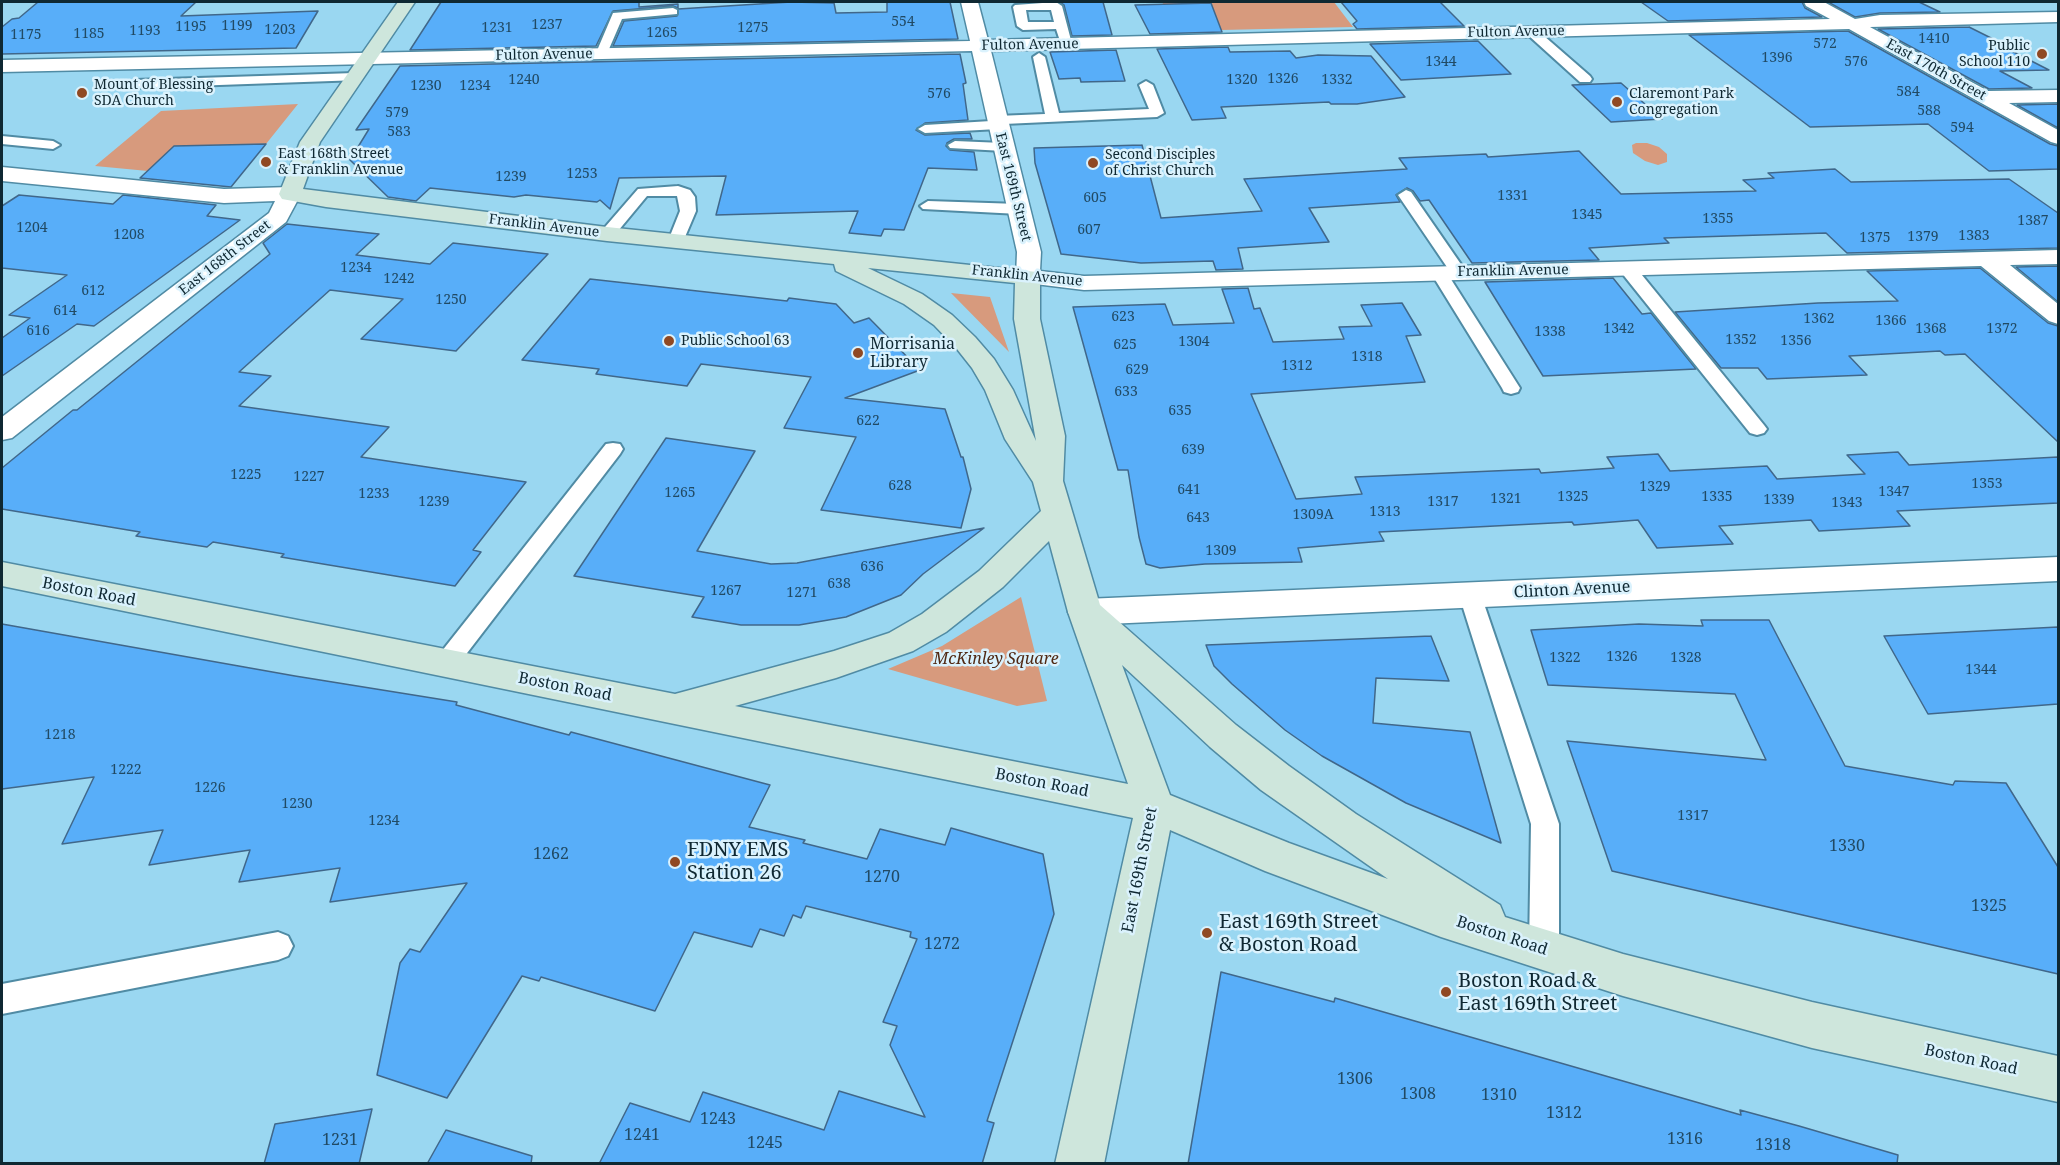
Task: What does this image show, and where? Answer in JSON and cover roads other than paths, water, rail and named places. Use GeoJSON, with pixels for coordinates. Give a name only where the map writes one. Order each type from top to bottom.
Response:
{"type":"FeatureCollection","features":[{"type":"Feature","properties":{"kind":"street","name":"East 168th Street"},"geometry":{"type":"LineString","coordinates":[[2,431],[278,218],[310,142],[406,2]]}},
{"type":"Feature","properties":{"kind":"street","name":"East 169th Street"},"geometry":{"type":"LineString","coordinates":[[970,2],[1029,252],[1027,319],[1051,436],[1048,481]]}},
{"type":"Feature","properties":{"kind":"street","name":"East 170th Street"},"geometry":{"type":"LineString","coordinates":[[1812,2],[2058,138]]}},
{"type":"Feature","properties":{"kind":"street","name":"Fulton Avenue"},"geometry":{"type":"LineString","coordinates":[[2,66],[1066,44],[1854,24],[1880,20],[2058,17]]}},
{"type":"Feature","properties":{"kind":"street"},"geometry":{"type":"LineString","coordinates":[[1984,97],[2058,96]]}},
{"type":"Feature","properties":{"kind":"street","name":"Franklin Avenue"},"geometry":{"type":"LineString","coordinates":[[2,174],[224,196],[290,194],[607,234],[1084,282],[2058,257]]}},
{"type":"Feature","properties":{"kind":"street","name":"East 169th Street"},"geometry":{"type":"LineString","coordinates":[[821,256],[913,299],[943,320],[966,343],[989,373],[1020,439],[1048,481],[1085,612],[1155,806],[1080,1164]]}},
{"type":"Feature","properties":{"kind":"street"},"geometry":{"type":"LineString","coordinates":[[1987,259],[2058,316]]}},
{"type":"Feature","properties":{"kind":"street"},"geometry":{"type":"LineString","coordinates":[[673,709],[836,664],[902,642],[934,623],[990,579],[1057,514]]}},
{"type":"Feature","properties":{"kind":"street","name":"Clinton Avenue"},"geometry":{"type":"LineString","coordinates":[[1085,612],[2058,570]]}},
{"type":"Feature","properties":{"kind":"street","name":"Boston Road"},"geometry":{"type":"LineString","coordinates":[[2,574],[1155,806],[1279,858],[1441,917],[1623,975],[1812,1025],[2058,1079]]}},
{"type":"Feature","properties":{"kind":"street"},"geometry":{"type":"LineString","coordinates":[[1085,612],[1223,736],[1275,778],[1352,832],[1533,946]]}},
{"type":"Feature","properties":{"kind":"lane"},"geometry":{"type":"LineString","coordinates":[[602,53],[617,16],[673,12]]}},
{"type":"Feature","properties":{"kind":"lane"},"geometry":{"type":"LineString","coordinates":[[1061,25],[1066,44]]}},
{"type":"Feature","properties":{"kind":"lane"},"geometry":{"type":"LineString","coordinates":[[1532,32],[1585,79]]}},
{"type":"Feature","properties":{"kind":"lane"},"geometry":{"type":"LineString","coordinates":[[1039,57],[1053,118]]}},
{"type":"Feature","properties":{"kind":"lane"},"geometry":{"type":"LineString","coordinates":[[135,84],[356,77]]}},
{"type":"Feature","properties":{"kind":"lane"},"geometry":{"type":"LineString","coordinates":[[925,129],[1053,118],[1157,113],[1146,85]]}},
{"type":"Feature","properties":{"kind":"lane"},"geometry":{"type":"LineString","coordinates":[[2,140],[53,145]]}},
{"type":"Feature","properties":{"kind":"lane"},"geometry":{"type":"LineString","coordinates":[[955,145],[1004,147]]}},
{"type":"Feature","properties":{"kind":"lane"},"geometry":{"type":"LineString","coordinates":[[607,234],[643,192],[678,191],[685,193],[687,197],[688,211],[676,241]]}},
{"type":"Feature","properties":{"kind":"lane"},"geometry":{"type":"LineString","coordinates":[[1406,195],[1449,273],[1452,296],[1511,388]]}},
{"type":"Feature","properties":{"kind":"lane"},"geometry":{"type":"LineString","coordinates":[[928,206],[1019,209]]}},
{"type":"Feature","properties":{"kind":"lane"},"geometry":{"type":"LineString","coordinates":[[1627,268],[1757,429]]}},
{"type":"Feature","properties":{"kind":"lane"},"geometry":{"type":"LineString","coordinates":[[446,663],[613,449]]}},
{"type":"Feature","properties":{"kind":"lane"},"geometry":{"type":"LineString","coordinates":[[1470,595],[1545,824],[1533,946]]}},
{"type":"Feature","properties":{"kind":"lane"},"geometry":{"type":"LineString","coordinates":[[2,999],[278,946]]}},
{"type":"Feature","properties":{"kind":"place","name":"Public School 110"},"geometry":{"type":"Point","coordinates":[2042,54]}},
{"type":"Feature","properties":{"kind":"place","name":"Mount of Blessing SDA Church"},"geometry":{"type":"Point","coordinates":[82,93]}},
{"type":"Feature","properties":{"kind":"place","name":"Claremont Park Congregation"},"geometry":{"type":"Point","coordinates":[1617,102]}},
{"type":"Feature","properties":{"kind":"place","name":"East 168th Street & Franklin Avenue"},"geometry":{"type":"Point","coordinates":[266,162]}},
{"type":"Feature","properties":{"kind":"place","name":"Second Disciples of Christ Church"},"geometry":{"type":"Point","coordinates":[1093,163]}},
{"type":"Feature","properties":{"kind":"place","name":"Public School 63"},"geometry":{"type":"Point","coordinates":[669,341]}},
{"type":"Feature","properties":{"kind":"place","name":"Morrisania Library"},"geometry":{"type":"Point","coordinates":[858,353]}},
{"type":"Feature","properties":{"kind":"place","name":"FDNY EMS Station 26"},"geometry":{"type":"Point","coordinates":[675,862]}},
{"type":"Feature","properties":{"kind":"place","name":"East 169th Street & Boston Road"},"geometry":{"type":"Point","coordinates":[1207,933]}},
{"type":"Feature","properties":{"kind":"place","name":"Boston Road & East 169th Street"},"geometry":{"type":"Point","coordinates":[1446,992]}},
{"type":"Feature","properties":{"kind":"park label","name":"McKinley Square"},"geometry":{"type":"Point","coordinates":[996,659]}}]}
